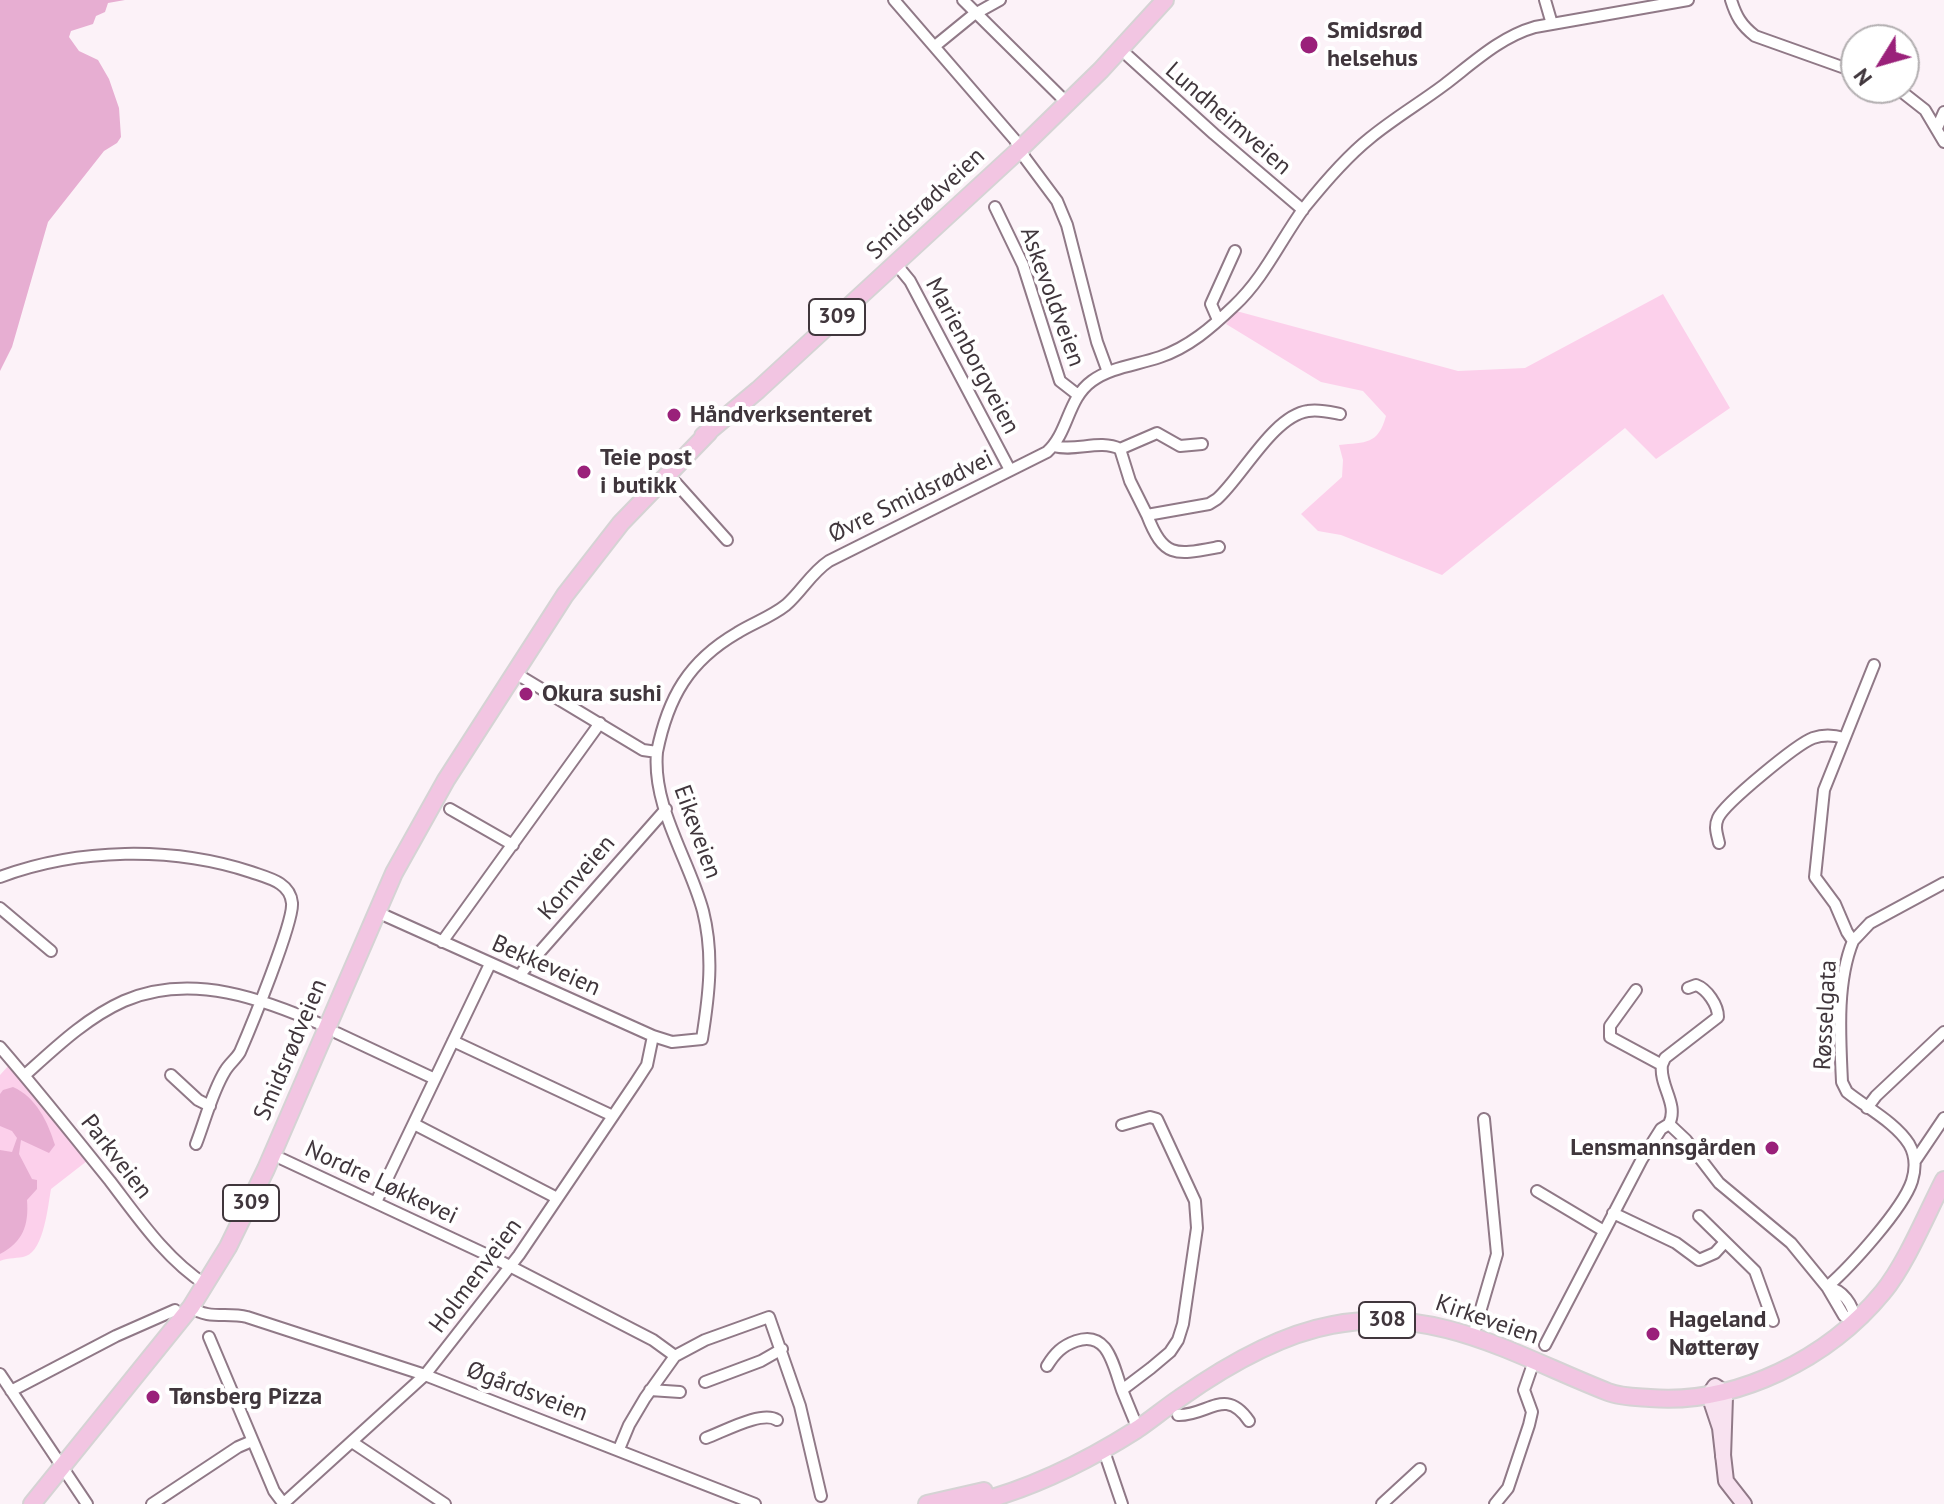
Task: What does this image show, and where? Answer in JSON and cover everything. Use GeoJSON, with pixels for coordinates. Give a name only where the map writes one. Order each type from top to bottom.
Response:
{"type":"FeatureCollection","features":[{"type":"Feature","properties":{"kind":"main road","name":"Smidsrødveien"},"geometry":{"type":"LineString","coordinates":[[32,1504],[183,1309],[206,1285],[251,1203],[332,1030],[377,912],[418,827],[565,595],[586,554],[625,503],[656,472],[709,432],[896,264],[1020,149],[1165,0]]}},
{"type":"Feature","properties":{"kind":"main road","name":"Kirkeveien"},"geometry":{"type":"LineString","coordinates":[[927,1504],[1000,1486],[1033,1474],[1179,1406],[1262,1350],[1329,1325],[1409,1320],[1437,1325],[1473,1336],[1608,1392],[1661,1399],[1716,1391],[1789,1355],[1851,1315],[1902,1260],[1944,1180]]}},
{"type":"Feature","properties":{"kind":"main road"},"geometry":{"type":"LineString","coordinates":[[1716,1391],[1726,1481],[1742,1503]]}},
{"type":"Feature","properties":{"kind":"main road","name":"Kirkeveien"},"geometry":{"type":"LineString","coordinates":[[971,1504],[999,1497],[1055,1475],[1135,1425]]}},
{"type":"Feature","properties":{"kind":"street"},"geometry":{"type":"LineString","coordinates":[[894,0],[1015,140],[1049,188],[1064,216],[1074,246],[1097,342],[1108,372]]}},
{"type":"Feature","properties":{"kind":"street"},"geometry":{"type":"LineString","coordinates":[[963,0],[1061,97]]}},
{"type":"Feature","properties":{"kind":"street"},"geometry":{"type":"LineString","coordinates":[[935,46],[976,14],[1000,0]]}},
{"type":"Feature","properties":{"kind":"street"},"geometry":{"type":"LineString","coordinates":[[1545,0],[1552,24]]}},
{"type":"Feature","properties":{"kind":"street"},"geometry":{"type":"LineString","coordinates":[[1202,444],[1180,446],[1157,433],[1120,449],[1107,445],[1054,446],[1078,395],[1092,381],[1108,372],[1181,349],[1218,320],[1257,280],[1303,210],[1344,161],[1373,135],[1512,35],[1552,24],[1688,0]]}},
{"type":"Feature","properties":{"kind":"street"},"geometry":{"type":"LineString","coordinates":[[1731,0],[1736,16],[1755,36],[1840,66]]}},
{"type":"Feature","properties":{"kind":"street","name":"Lundheimveien"},"geometry":{"type":"LineString","coordinates":[[1128,56],[1303,210]]}},
{"type":"Feature","properties":{"kind":"street"},"geometry":{"type":"LineString","coordinates":[[1919,104],[1944,142]]}},
{"type":"Feature","properties":{"kind":"street"},"geometry":{"type":"LineString","coordinates":[[1937,128],[1944,112]]}},
{"type":"Feature","properties":{"kind":"street","name":"Askevoldveien"},"geometry":{"type":"LineString","coordinates":[[995,207],[1023,265],[1060,381],[1078,395]]}},
{"type":"Feature","properties":{"kind":"street"},"geometry":{"type":"LineString","coordinates":[[1218,320],[1211,304],[1235,251]]}},
{"type":"Feature","properties":{"kind":"street","name":"Marienborgveien"},"geometry":{"type":"LineString","coordinates":[[896,264],[910,281],[1010,470]]}},
{"type":"Feature","properties":{"kind":"street"},"geometry":{"type":"LineString","coordinates":[[1147,515],[1209,504],[1217,499],[1281,427],[1299,414],[1313,411],[1340,414]]}},
{"type":"Feature","properties":{"kind":"street","name":"Øvre Smidsrødvei"},"geometry":{"type":"LineString","coordinates":[[657,752],[679,692],[690,670],[703,655],[786,604],[809,577],[829,561],[1054,446]]}},
{"type":"Feature","properties":{"kind":"street"},"geometry":{"type":"LineString","coordinates":[[1120,449],[1130,481],[1155,536],[1169,551],[1188,553],[1219,547]]}},
{"type":"Feature","properties":{"kind":"street"},"geometry":{"type":"LineString","coordinates":[[676,483],[727,540]]}},
{"type":"Feature","properties":{"kind":"street","name":"Røsselgata"},"geometry":{"type":"LineString","coordinates":[[1874,665],[1824,790],[1815,877],[1835,904],[1853,941],[1847,956],[1842,1010],[1842,1082],[1847,1092],[1904,1138],[1915,1161]]}},
{"type":"Feature","properties":{"kind":"street"},"geometry":{"type":"LineString","coordinates":[[515,673],[643,750],[657,752]]}},
{"type":"Feature","properties":{"kind":"street"},"geometry":{"type":"LineString","coordinates":[[442,942],[600,723]]}},
{"type":"Feature","properties":{"kind":"street"},"geometry":{"type":"LineString","coordinates":[[1719,843],[1716,826],[1721,814],[1780,761],[1811,739],[1825,735],[1844,738]]}},
{"type":"Feature","properties":{"kind":"street","name":"Eikeveien"},"geometry":{"type":"LineString","coordinates":[[657,752],[657,779],[696,887],[710,943],[711,969],[702,1039]]}},
{"type":"Feature","properties":{"kind":"street"},"geometry":{"type":"LineString","coordinates":[[450,809],[513,845]]}},
{"type":"Feature","properties":{"kind":"street","name":"Kornveien"},"geometry":{"type":"LineString","coordinates":[[521,977],[562,925],[666,809]]}},
{"type":"Feature","properties":{"kind":"street"},"geometry":{"type":"LineString","coordinates":[[0,877],[55,862],[135,854],[220,864],[271,879],[289,892],[292,905],[287,930],[239,1052],[225,1071],[196,1144]]}},
{"type":"Feature","properties":{"kind":"street"},"geometry":{"type":"LineString","coordinates":[[1853,941],[1870,923],[1944,883]]}},
{"type":"Feature","properties":{"kind":"street"},"geometry":{"type":"LineString","coordinates":[[0,908],[51,951]]}},
{"type":"Feature","properties":{"kind":"street","name":"Bekkeveien"},"geometry":{"type":"LineString","coordinates":[[377,912],[653,1036],[672,1042],[702,1039]]}},
{"type":"Feature","properties":{"kind":"street"},"geometry":{"type":"LineString","coordinates":[[376,1202],[490,964]]}},
{"type":"Feature","properties":{"kind":"street"},"geometry":{"type":"LineString","coordinates":[[1545,1345],[1656,1135],[1669,1124],[1674,1112],[1662,1077],[1665,1058],[1718,1017],[1717,1007],[1703,988],[1696,985],[1688,988]]}},
{"type":"Feature","properties":{"kind":"street"},"geometry":{"type":"LineString","coordinates":[[25,1075],[87,1023],[115,1005],[139,995],[198,989],[260,999],[435,1079]]}},
{"type":"Feature","properties":{"kind":"street"},"geometry":{"type":"LineString","coordinates":[[1636,990],[1608,1033],[1620,1044],[1662,1065]]}},
{"type":"Feature","properties":{"kind":"street"},"geometry":{"type":"LineString","coordinates":[[1867,1108],[1944,1032]]}},
{"type":"Feature","properties":{"kind":"street","name":"Holmenveien"},"geometry":{"type":"LineString","coordinates":[[283,1504],[425,1375],[510,1268],[647,1065],[653,1036]]}},
{"type":"Feature","properties":{"kind":"street"},"geometry":{"type":"LineString","coordinates":[[453,1041],[613,1116]]}},
{"type":"Feature","properties":{"kind":"street","name":"Parkveien"},"geometry":{"type":"LineString","coordinates":[[0,1047],[167,1253],[186,1272],[206,1285]]}},
{"type":"Feature","properties":{"kind":"street"},"geometry":{"type":"LineString","coordinates":[[171,1075],[198,1100],[210,1106]]}},
{"type":"Feature","properties":{"kind":"street"},"geometry":{"type":"LineString","coordinates":[[1122,1125],[1150,1117],[1157,1119],[1191,1191],[1198,1214],[1181,1334],[1170,1352],[1122,1390]]}},
{"type":"Feature","properties":{"kind":"street"},"geometry":{"type":"LineString","coordinates":[[1827,1287],[1896,1210],[1912,1181],[1915,1161],[1944,1118]]}},
{"type":"Feature","properties":{"kind":"street"},"geometry":{"type":"LineString","coordinates":[[1473,1336],[1497,1254],[1484,1119]]}},
{"type":"Feature","properties":{"kind":"street"},"geometry":{"type":"LineString","coordinates":[[414,1124],[557,1198]]}},
{"type":"Feature","properties":{"kind":"street"},"geometry":{"type":"LineString","coordinates":[[1669,1124],[1719,1183],[1776,1229],[1827,1287],[1836,1288],[1851,1315]]}},
{"type":"Feature","properties":{"kind":"street","name":"Nordre Løkkevei"},"geometry":{"type":"LineString","coordinates":[[282,1159],[510,1268],[653,1340],[675,1356]]}},
{"type":"Feature","properties":{"kind":"street"},"geometry":{"type":"LineString","coordinates":[[1537,1191],[1604,1231]]}},
{"type":"Feature","properties":{"kind":"street"},"geometry":{"type":"LineString","coordinates":[[1613,1213],[1676,1243],[1699,1260],[1715,1253],[1725,1242]]}},
{"type":"Feature","properties":{"kind":"street"},"geometry":{"type":"LineString","coordinates":[[1699,1216],[1755,1271],[1773,1321]]}},
{"type":"Feature","properties":{"kind":"street"},"geometry":{"type":"LineString","coordinates":[[11,1391],[116,1336],[183,1309]]}},
{"type":"Feature","properties":{"kind":"street","name":"Øgårdsveien"},"geometry":{"type":"LineString","coordinates":[[183,1309],[206,1316],[230,1313],[247,1317],[425,1375],[755,1504]]}},
{"type":"Feature","properties":{"kind":"street"},"geometry":{"type":"LineString","coordinates":[[619,1449],[650,1390],[675,1356],[695,1345],[769,1317],[800,1406],[821,1496]]}},
{"type":"Feature","properties":{"kind":"street"},"geometry":{"type":"LineString","coordinates":[[209,1337],[274,1491],[283,1504]]}},
{"type":"Feature","properties":{"kind":"street"},"geometry":{"type":"LineString","coordinates":[[1047,1366],[1065,1345],[1094,1338],[1104,1346],[1135,1425]]}},
{"type":"Feature","properties":{"kind":"street"},"geometry":{"type":"LineString","coordinates":[[705,1382],[761,1361],[782,1349]]}},
{"type":"Feature","properties":{"kind":"street"},"geometry":{"type":"LineString","coordinates":[[1495,1504],[1508,1488],[1529,1425],[1532,1412],[1525,1384],[1534,1361]]}},
{"type":"Feature","properties":{"kind":"street"},"geometry":{"type":"LineString","coordinates":[[0,1374],[87,1504]]}},
{"type":"Feature","properties":{"kind":"street"},"geometry":{"type":"LineString","coordinates":[[650,1390],[680,1392]]}},
{"type":"Feature","properties":{"kind":"street","name":"Kirkeveien"},"geometry":{"type":"LineString","coordinates":[[1179,1406],[1188,1415],[1215,1405],[1228,1404],[1240,1410],[1249,1421]]}},
{"type":"Feature","properties":{"kind":"street"},"geometry":{"type":"LineString","coordinates":[[706,1438],[760,1417],[777,1420]]}},
{"type":"Feature","properties":{"kind":"street"},"geometry":{"type":"LineString","coordinates":[[152,1504],[252,1441]]}},
{"type":"Feature","properties":{"kind":"street"},"geometry":{"type":"LineString","coordinates":[[352,1442],[445,1504]]}},
{"type":"Feature","properties":{"kind":"street"},"geometry":{"type":"LineString","coordinates":[[1106,1457],[1122,1504]]}},
{"type":"Feature","properties":{"kind":"street"},"geometry":{"type":"LineString","coordinates":[[1382,1504],[1420,1469]]}},
{"type":"Feature","properties":{"kind":"shaded area"},"geometry":{"type":"Polygon","coordinates":[[[0,0],[125,0],[108,3],[105,12],[96,16],[93,24],[71,31],[69,37],[79,51],[98,60],[109,79],[119,108],[121,137],[104,151],[48,222],[12,347],[0,371],[0,0]]]}},
{"type":"Feature","properties":{"kind":"shaded area"},"geometry":{"type":"Polygon","coordinates":[[[1663,294],[1730,408],[1656,459],[1625,428],[1442,575],[1341,535],[1318,531],[1301,514],[1342,477],[1343,460],[1339,445],[1364,442],[1375,437],[1386,416],[1363,391],[1321,382],[1226,324],[1235,312],[1240,312],[1458,371],[1525,368],[1663,294]]]}},
{"type":"Feature","properties":{"kind":"shaded area"},"geometry":{"type":"Polygon","coordinates":[[[10,1064],[87,1161],[51,1189],[41,1236],[32,1252],[0,1261],[0,1075],[10,1064]]]}},
{"type":"Feature","properties":{"kind":"shaded area"},"geometry":{"type":"Polygon","coordinates":[[[13,1087],[28,1097],[40,1111],[55,1145],[49,1153],[21,1140],[19,1154],[32,1179],[37,1180],[37,1189],[27,1200],[23,1232],[14,1244],[0,1254],[0,1150],[12,1152],[17,1138],[12,1131],[0,1126],[0,1094],[13,1087]]]}},
{"type":"Feature","properties":{"kind":"place","name":"Smidsrød helsehus"},"geometry":{"type":"Point","coordinates":[1309,45]}},
{"type":"Feature","properties":{"kind":"place","name":"Håndverksenteret"},"geometry":{"type":"Point","coordinates":[674,415]}},
{"type":"Feature","properties":{"kind":"place","name":"Teie post i butikk"},"geometry":{"type":"Point","coordinates":[584,472]}},
{"type":"Feature","properties":{"kind":"place","name":"Okura sushi"},"geometry":{"type":"Point","coordinates":[526,694]}},
{"type":"Feature","properties":{"kind":"place","name":"Lensmannsgården"},"geometry":{"type":"Point","coordinates":[1772,1148]}},
{"type":"Feature","properties":{"kind":"place","name":"Hageland Nøtterøy"},"geometry":{"type":"Point","coordinates":[1653,1334]}},
{"type":"Feature","properties":{"kind":"place","name":"Tønsberg Pizza"},"geometry":{"type":"Point","coordinates":[153,1397]}}]}
